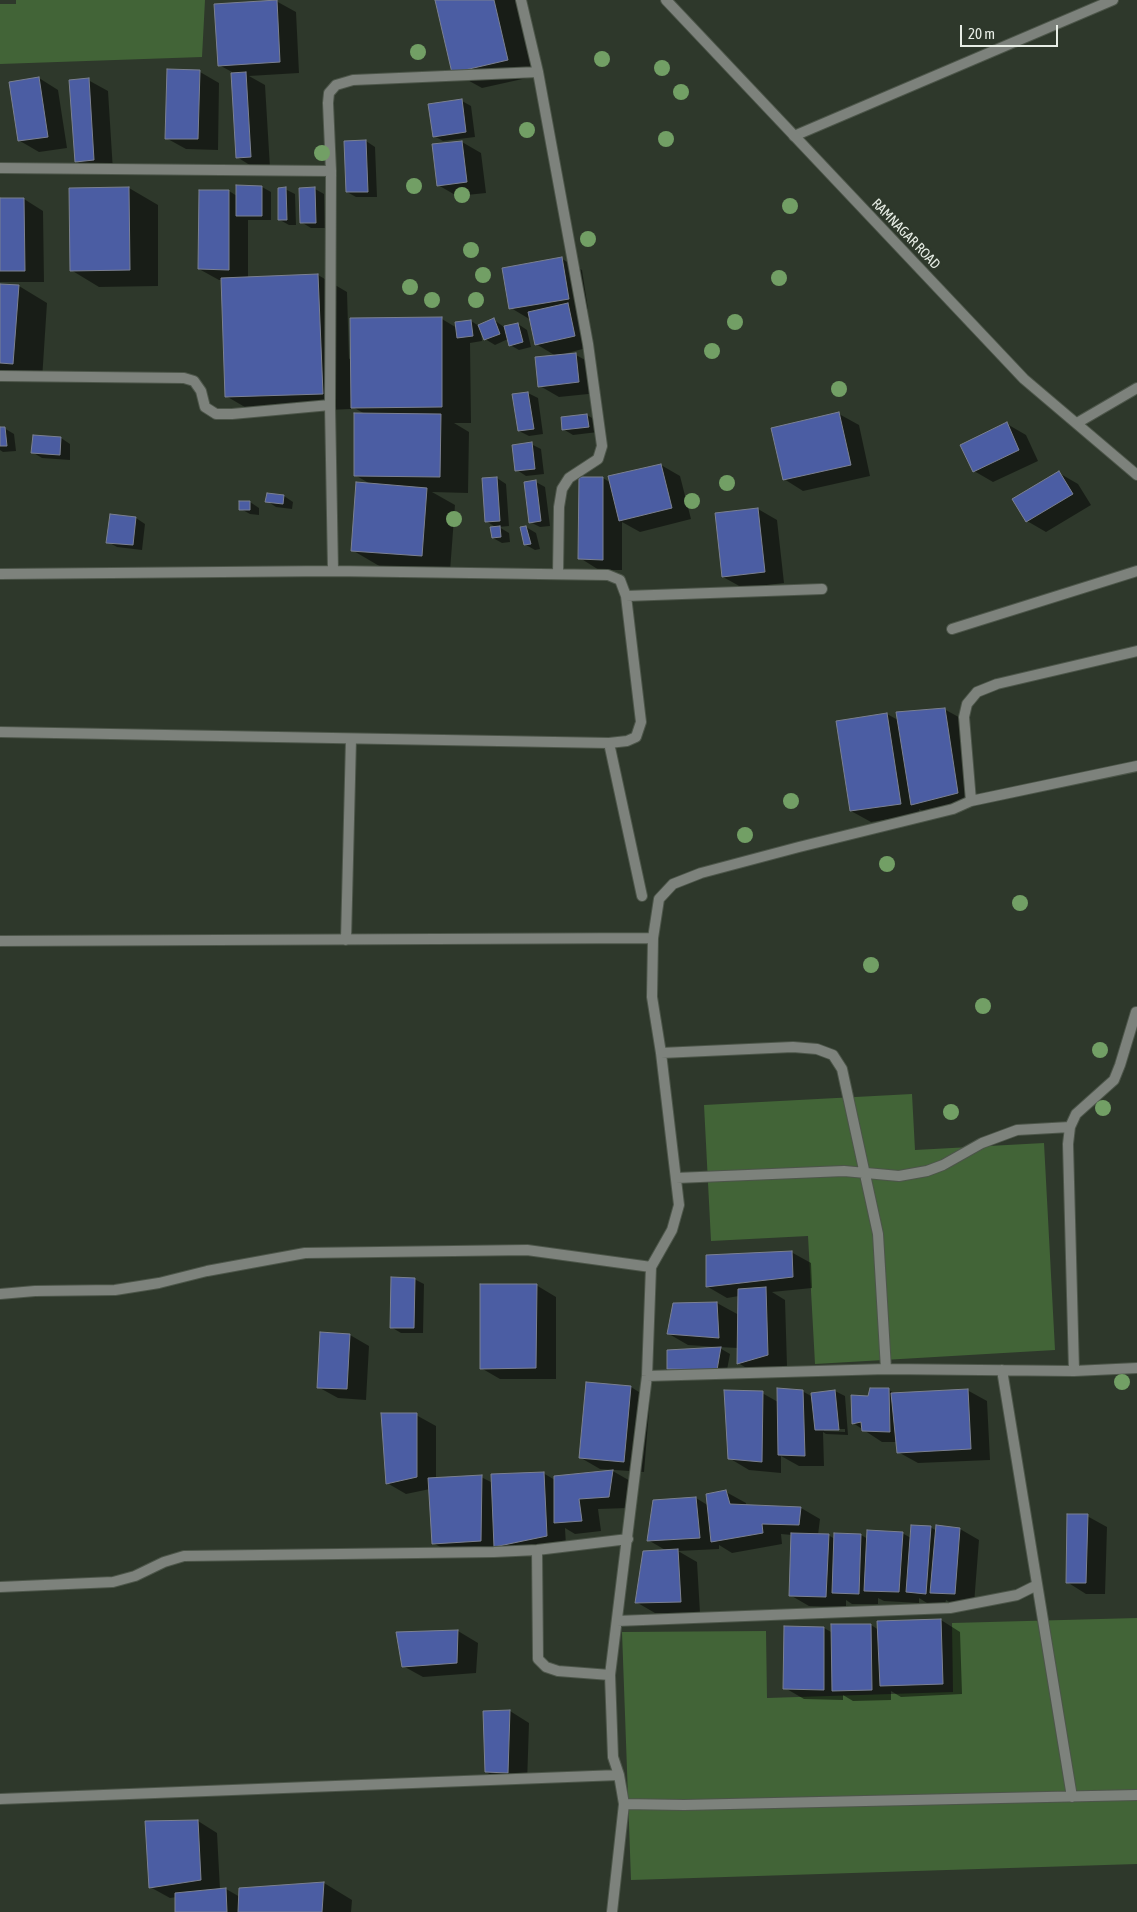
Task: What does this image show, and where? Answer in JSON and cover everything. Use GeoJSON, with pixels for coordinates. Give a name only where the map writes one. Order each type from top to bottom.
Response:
{"type":"FeatureCollection","features":[{"type":"Feature","properties":{"kind":"street"},"geometry":{"type":"LineString","coordinates":[[521,0],[538,72],[588,344],[602,446],[598,459],[569,478],[562,489],[559,507],[558,574]]}},
{"type":"Feature","properties":{"kind":"street","name":"RAMNAGAR ROAD"},"geometry":{"type":"LineString","coordinates":[[666,0],[1024,379],[1137,474]]}},
{"type":"Feature","properties":{"kind":"street"},"geometry":{"type":"LineString","coordinates":[[794,136],[1113,0]]}},
{"type":"Feature","properties":{"kind":"street"},"geometry":{"type":"LineString","coordinates":[[333,571],[330,405],[331,171],[329,93],[336,85],[353,80],[538,72]]}},
{"type":"Feature","properties":{"kind":"street"},"geometry":{"type":"LineString","coordinates":[[0,168],[331,171]]}},
{"type":"Feature","properties":{"kind":"street"},"geometry":{"type":"LineString","coordinates":[[0,376],[184,378],[194,381],[201,391],[204,407],[216,414],[330,405]]}},
{"type":"Feature","properties":{"kind":"street"},"geometry":{"type":"LineString","coordinates":[[1077,424],[1137,388]]}},
{"type":"Feature","properties":{"kind":"street"},"geometry":{"type":"LineString","coordinates":[[0,574],[333,571],[608,575],[620,580],[626,596],[641,722],[636,737],[627,741],[610,743],[0,732]]}},
{"type":"Feature","properties":{"kind":"street"},"geometry":{"type":"LineString","coordinates":[[952,629],[1137,571]]}},
{"type":"Feature","properties":{"kind":"street"},"geometry":{"type":"LineString","coordinates":[[626,596],[822,590]]}},
{"type":"Feature","properties":{"kind":"street"},"geometry":{"type":"LineString","coordinates":[[971,801],[964,717],[967,704],[977,692],[997,684],[1137,651]]}},
{"type":"Feature","properties":{"kind":"street"},"geometry":{"type":"LineString","coordinates":[[346,940],[352,739]]}},
{"type":"Feature","properties":{"kind":"street"},"geometry":{"type":"LineString","coordinates":[[610,743],[642,896]]}},
{"type":"Feature","properties":{"kind":"street"},"geometry":{"type":"LineString","coordinates":[[612,1912],[624,1804],[614,1757],[610,1675],[647,1376],[651,1267],[672,1230],[679,1205],[661,1053],[652,997],[653,938],[659,899],[673,884],[701,873],[953,810],[971,801],[1137,766]]}},
{"type":"Feature","properties":{"kind":"street"},"geometry":{"type":"LineString","coordinates":[[0,941],[653,938]]}},
{"type":"Feature","properties":{"kind":"street"},"geometry":{"type":"LineString","coordinates":[[1074,1371],[1068,1144],[1070,1127],[1076,1114],[1114,1080],[1136,1012]]}},
{"type":"Feature","properties":{"kind":"street"},"geometry":{"type":"LineString","coordinates":[[661,1053],[793,1046],[817,1049],[833,1055],[842,1069],[878,1234],[886,1369]]}},
{"type":"Feature","properties":{"kind":"street"},"geometry":{"type":"LineString","coordinates":[[676,1178],[844,1171],[898,1176],[927,1171],[943,1165],[982,1143],[1017,1130],[1070,1127]]}},
{"type":"Feature","properties":{"kind":"street"},"geometry":{"type":"LineString","coordinates":[[0,1294],[35,1291],[115,1290],[159,1283],[207,1271],[305,1253],[527,1250],[651,1267]]}},
{"type":"Feature","properties":{"kind":"street"},"geometry":{"type":"LineString","coordinates":[[647,1376],[886,1369],[1074,1371],[1137,1368]]}},
{"type":"Feature","properties":{"kind":"street"},"geometry":{"type":"LineString","coordinates":[[1002,1370],[1072,1797]]}},
{"type":"Feature","properties":{"kind":"street"},"geometry":{"type":"LineString","coordinates":[[0,1587],[113,1582],[135,1576],[164,1562],[184,1556],[494,1552],[537,1550],[628,1539]]}},
{"type":"Feature","properties":{"kind":"street"},"geometry":{"type":"LineString","coordinates":[[537,1550],[538,1659],[546,1667],[558,1671],[610,1675]]}},
{"type":"Feature","properties":{"kind":"street"},"geometry":{"type":"LineString","coordinates":[[618,1621],[950,1608],[1010,1597],[1037,1585]]}},
{"type":"Feature","properties":{"kind":"street"},"geometry":{"type":"LineString","coordinates":[[0,1799],[619,1775]]}},
{"type":"Feature","properties":{"kind":"street"},"geometry":{"type":"LineString","coordinates":[[624,1804],[684,1805],[1137,1795]]}},
{"type":"Feature","properties":{"kind":"green space"},"geometry":{"type":"Polygon","coordinates":[[[16,0],[205,0],[202,57],[0,64],[0,4],[16,4],[16,0]]]}},
{"type":"Feature","properties":{"kind":"green space"},"geometry":{"type":"Polygon","coordinates":[[[912,1094],[915,1150],[1044,1143],[1055,1350],[815,1364],[808,1236],[711,1241],[704,1105],[912,1094]]]}},
{"type":"Feature","properties":{"kind":"green space"},"geometry":{"type":"Polygon","coordinates":[[[1137,1618],[1137,1864],[631,1880],[622,1632],[766,1631],[767,1698],[953,1692],[952,1623],[1137,1618]]]}},
{"type":"Feature","properties":{"kind":"building"},"geometry":{"type":"Polygon","coordinates":[[[277,0],[280,62],[218,66],[214,4],[277,0]]]}},
{"type":"Feature","properties":{"kind":"building"},"geometry":{"type":"Polygon","coordinates":[[[435,0],[494,0],[508,60],[452,73],[435,0]]]}},
{"type":"Feature","properties":{"kind":"building"},"geometry":{"type":"Polygon","coordinates":[[[167,69],[200,70],[198,139],[165,139],[167,69]]]}},
{"type":"Feature","properties":{"kind":"building"},"geometry":{"type":"Polygon","coordinates":[[[246,72],[251,157],[236,158],[231,73],[246,72]]]}},
{"type":"Feature","properties":{"kind":"building"},"geometry":{"type":"Polygon","coordinates":[[[39,77],[48,137],[18,141],[9,82],[39,77]]]}},
{"type":"Feature","properties":{"kind":"building"},"geometry":{"type":"Polygon","coordinates":[[[89,78],[94,160],[75,162],[69,80],[89,78]]]}},
{"type":"Feature","properties":{"kind":"building"},"geometry":{"type":"Polygon","coordinates":[[[462,99],[466,132],[433,137],[428,104],[462,99]]]}},
{"type":"Feature","properties":{"kind":"building"},"geometry":{"type":"Polygon","coordinates":[[[366,140],[368,192],[346,192],[344,141],[366,140]]]}},
{"type":"Feature","properties":{"kind":"building"},"geometry":{"type":"Polygon","coordinates":[[[462,141],[467,182],[437,186],[432,144],[462,141]]]}},
{"type":"Feature","properties":{"kind":"building"},"geometry":{"type":"Polygon","coordinates":[[[236,185],[262,186],[262,216],[236,216],[236,185]]]}},
{"type":"Feature","properties":{"kind":"building"},"geometry":{"type":"Polygon","coordinates":[[[129,187],[130,270],[70,271],[69,188],[129,187]]]}},
{"type":"Feature","properties":{"kind":"building"},"geometry":{"type":"Polygon","coordinates":[[[286,187],[287,220],[278,220],[278,188],[286,187]]]}},
{"type":"Feature","properties":{"kind":"building"},"geometry":{"type":"Polygon","coordinates":[[[315,187],[316,223],[300,223],[299,188],[315,187]]]}},
{"type":"Feature","properties":{"kind":"building"},"geometry":{"type":"Polygon","coordinates":[[[199,190],[229,190],[229,270],[198,269],[199,190]]]}},
{"type":"Feature","properties":{"kind":"building"},"geometry":{"type":"Polygon","coordinates":[[[0,198],[24,198],[25,271],[0,271],[0,198]]]}},
{"type":"Feature","properties":{"kind":"building"},"geometry":{"type":"Polygon","coordinates":[[[562,257],[569,299],[509,309],[502,268],[562,257]]]}},
{"type":"Feature","properties":{"kind":"building"},"geometry":{"type":"Polygon","coordinates":[[[318,274],[323,394],[225,397],[221,278],[318,274]]]}},
{"type":"Feature","properties":{"kind":"building"},"geometry":{"type":"Polygon","coordinates":[[[0,284],[19,285],[13,364],[0,363],[0,284]]]}},
{"type":"Feature","properties":{"kind":"building"},"geometry":{"type":"Polygon","coordinates":[[[568,303],[575,336],[535,345],[528,312],[568,303]]]}},
{"type":"Feature","properties":{"kind":"building"},"geometry":{"type":"Polygon","coordinates":[[[442,317],[442,407],[351,408],[350,318],[442,317]]]}},
{"type":"Feature","properties":{"kind":"building"},"geometry":{"type":"Polygon","coordinates":[[[494,318],[500,334],[484,340],[478,325],[494,318]]]}},
{"type":"Feature","properties":{"kind":"building"},"geometry":{"type":"Polygon","coordinates":[[[471,320],[473,336],[457,338],[455,322],[471,320]]]}},
{"type":"Feature","properties":{"kind":"building"},"geometry":{"type":"Polygon","coordinates":[[[518,323],[523,342],[509,346],[504,326],[518,323]]]}},
{"type":"Feature","properties":{"kind":"building"},"geometry":{"type":"Polygon","coordinates":[[[576,353],[579,382],[538,387],[535,357],[576,353]]]}},
{"type":"Feature","properties":{"kind":"building"},"geometry":{"type":"Polygon","coordinates":[[[528,392],[534,429],[518,431],[512,394],[528,392]]]}},
{"type":"Feature","properties":{"kind":"building"},"geometry":{"type":"Polygon","coordinates":[[[839,412],[851,465],[783,480],[771,428],[839,412]]]}},
{"type":"Feature","properties":{"kind":"building"},"geometry":{"type":"Polygon","coordinates":[[[354,413],[441,414],[440,477],[354,476],[354,413]]]}},
{"type":"Feature","properties":{"kind":"building"},"geometry":{"type":"Polygon","coordinates":[[[587,414],[589,427],[562,430],[561,417],[587,414]]]}},
{"type":"Feature","properties":{"kind":"building"},"geometry":{"type":"Polygon","coordinates":[[[1007,422],[1019,450],[973,472],[960,445],[1007,422]]]}},
{"type":"Feature","properties":{"kind":"building"},"geometry":{"type":"Polygon","coordinates":[[[0,427],[5,427],[7,446],[0,446],[0,427]]]}},
{"type":"Feature","properties":{"kind":"building"},"geometry":{"type":"Polygon","coordinates":[[[33,435],[61,437],[60,455],[31,453],[33,435]]]}},
{"type":"Feature","properties":{"kind":"building"},"geometry":{"type":"Polygon","coordinates":[[[532,442],[535,469],[515,471],[512,445],[532,442]]]}},
{"type":"Feature","properties":{"kind":"building"},"geometry":{"type":"Polygon","coordinates":[[[661,464],[672,508],[619,521],[608,476],[661,464]]]}},
{"type":"Feature","properties":{"kind":"building"},"geometry":{"type":"Polygon","coordinates":[[[1059,471],[1073,494],[1026,522],[1012,499],[1059,471]]]}},
{"type":"Feature","properties":{"kind":"building"},"geometry":{"type":"Polygon","coordinates":[[[497,477],[500,521],[485,522],[482,478],[497,477]]]}},
{"type":"Feature","properties":{"kind":"building"},"geometry":{"type":"Polygon","coordinates":[[[579,477],[603,477],[603,560],[578,559],[579,477]]]}},
{"type":"Feature","properties":{"kind":"building"},"geometry":{"type":"Polygon","coordinates":[[[536,480],[541,521],[529,523],[524,482],[536,480]]]}},
{"type":"Feature","properties":{"kind":"building"},"geometry":{"type":"Polygon","coordinates":[[[356,482],[427,488],[422,556],[351,551],[356,482]]]}},
{"type":"Feature","properties":{"kind":"building"},"geometry":{"type":"Polygon","coordinates":[[[267,493],[284,495],[283,504],[265,502],[267,493]]]}},
{"type":"Feature","properties":{"kind":"building"},"geometry":{"type":"Polygon","coordinates":[[[239,501],[250,501],[250,510],[239,510],[239,501]]]}},
{"type":"Feature","properties":{"kind":"building"},"geometry":{"type":"Polygon","coordinates":[[[758,508],[765,572],[722,577],[715,513],[758,508]]]}},
{"type":"Feature","properties":{"kind":"building"},"geometry":{"type":"Polygon","coordinates":[[[110,514],[136,517],[133,545],[106,543],[110,514]]]}},
{"type":"Feature","properties":{"kind":"building"},"geometry":{"type":"Polygon","coordinates":[[[500,526],[501,537],[492,538],[490,527],[500,526]]]}},
{"type":"Feature","properties":{"kind":"building"},"geometry":{"type":"Polygon","coordinates":[[[526,526],[531,544],[524,545],[520,527],[526,526]]]}},
{"type":"Feature","properties":{"kind":"building"},"geometry":{"type":"Polygon","coordinates":[[[945,708],[958,793],[911,805],[896,712],[945,708]]]}},
{"type":"Feature","properties":{"kind":"building"},"geometry":{"type":"Polygon","coordinates":[[[887,713],[901,804],[850,811],[836,721],[887,713]]]}},
{"type":"Feature","properties":{"kind":"building"},"geometry":{"type":"Polygon","coordinates":[[[792,1251],[793,1277],[706,1287],[706,1255],[792,1251]]]}},
{"type":"Feature","properties":{"kind":"building"},"geometry":{"type":"Polygon","coordinates":[[[391,1277],[415,1278],[414,1328],[390,1328],[391,1277]]]}},
{"type":"Feature","properties":{"kind":"building"},"geometry":{"type":"Polygon","coordinates":[[[480,1284],[537,1284],[536,1368],[480,1369],[480,1284]]]}},
{"type":"Feature","properties":{"kind":"building"},"geometry":{"type":"Polygon","coordinates":[[[766,1287],[768,1355],[737,1364],[738,1289],[766,1287]]]}},
{"type":"Feature","properties":{"kind":"building"},"geometry":{"type":"Polygon","coordinates":[[[717,1302],[719,1338],[667,1334],[673,1303],[717,1302]]]}},
{"type":"Feature","properties":{"kind":"building"},"geometry":{"type":"Polygon","coordinates":[[[320,1332],[350,1334],[347,1389],[317,1388],[320,1332]]]}},
{"type":"Feature","properties":{"kind":"building"},"geometry":{"type":"Polygon","coordinates":[[[721,1347],[717,1370],[667,1369],[667,1350],[721,1347]]]}},
{"type":"Feature","properties":{"kind":"building"},"geometry":{"type":"Polygon","coordinates":[[[586,1382],[631,1386],[624,1462],[579,1458],[586,1382]]]}},
{"type":"Feature","properties":{"kind":"building"},"geometry":{"type":"Polygon","coordinates":[[[777,1388],[803,1390],[805,1456],[778,1455],[777,1388]]]}},
{"type":"Feature","properties":{"kind":"building"},"geometry":{"type":"Polygon","coordinates":[[[870,1388],[889,1388],[890,1432],[862,1431],[861,1422],[852,1424],[851,1395],[868,1396],[870,1388]]]}},
{"type":"Feature","properties":{"kind":"building"},"geometry":{"type":"Polygon","coordinates":[[[968,1389],[971,1449],[897,1453],[891,1393],[968,1389]]]}},
{"type":"Feature","properties":{"kind":"building"},"geometry":{"type":"Polygon","coordinates":[[[724,1390],[763,1391],[762,1462],[728,1459],[724,1390]]]}},
{"type":"Feature","properties":{"kind":"building"},"geometry":{"type":"Polygon","coordinates":[[[835,1390],[839,1430],[815,1430],[811,1393],[835,1390]]]}},
{"type":"Feature","properties":{"kind":"building"},"geometry":{"type":"Polygon","coordinates":[[[381,1413],[417,1413],[417,1477],[386,1484],[381,1413]]]}},
{"type":"Feature","properties":{"kind":"building"},"geometry":{"type":"Polygon","coordinates":[[[613,1470],[609,1497],[579,1499],[582,1521],[554,1523],[554,1476],[613,1470]]]}},
{"type":"Feature","properties":{"kind":"building"},"geometry":{"type":"Polygon","coordinates":[[[544,1472],[547,1536],[494,1547],[491,1474],[544,1472]]]}},
{"type":"Feature","properties":{"kind":"building"},"geometry":{"type":"Polygon","coordinates":[[[482,1475],[481,1541],[432,1544],[428,1478],[482,1475]]]}},
{"type":"Feature","properties":{"kind":"building"},"geometry":{"type":"Polygon","coordinates":[[[726,1490],[730,1504],[801,1507],[799,1525],[762,1524],[763,1533],[711,1542],[706,1494],[726,1490]]]}},
{"type":"Feature","properties":{"kind":"building"},"geometry":{"type":"Polygon","coordinates":[[[696,1497],[700,1538],[647,1541],[653,1500],[696,1497]]]}},
{"type":"Feature","properties":{"kind":"building"},"geometry":{"type":"Polygon","coordinates":[[[1067,1514],[1088,1514],[1086,1583],[1066,1583],[1067,1514]]]}},
{"type":"Feature","properties":{"kind":"building"},"geometry":{"type":"Polygon","coordinates":[[[911,1525],[931,1526],[926,1594],[906,1592],[911,1525]]]}},
{"type":"Feature","properties":{"kind":"building"},"geometry":{"type":"Polygon","coordinates":[[[936,1525],[960,1528],[955,1594],[930,1593],[936,1525]]]}},
{"type":"Feature","properties":{"kind":"building"},"geometry":{"type":"Polygon","coordinates":[[[867,1530],[903,1532],[899,1592],[864,1591],[867,1530]]]}},
{"type":"Feature","properties":{"kind":"building"},"geometry":{"type":"Polygon","coordinates":[[[791,1533],[829,1534],[826,1597],[789,1596],[791,1533]]]}},
{"type":"Feature","properties":{"kind":"building"},"geometry":{"type":"Polygon","coordinates":[[[834,1533],[861,1534],[859,1594],[832,1593],[834,1533]]]}},
{"type":"Feature","properties":{"kind":"building"},"geometry":{"type":"Polygon","coordinates":[[[678,1549],[681,1602],[635,1603],[643,1551],[678,1549]]]}},
{"type":"Feature","properties":{"kind":"building"},"geometry":{"type":"Polygon","coordinates":[[[941,1619],[943,1684],[880,1686],[877,1621],[941,1619]]]}},
{"type":"Feature","properties":{"kind":"building"},"geometry":{"type":"Polygon","coordinates":[[[831,1624],[871,1624],[872,1690],[832,1691],[831,1624]]]}},
{"type":"Feature","properties":{"kind":"building"},"geometry":{"type":"Polygon","coordinates":[[[784,1626],[824,1627],[824,1690],[783,1689],[784,1626]]]}},
{"type":"Feature","properties":{"kind":"building"},"geometry":{"type":"Polygon","coordinates":[[[458,1630],[457,1663],[402,1667],[396,1632],[458,1630]]]}},
{"type":"Feature","properties":{"kind":"building"},"geometry":{"type":"Polygon","coordinates":[[[510,1710],[508,1773],[485,1772],[483,1711],[510,1710]]]}},
{"type":"Feature","properties":{"kind":"building"},"geometry":{"type":"Polygon","coordinates":[[[198,1820],[201,1880],[149,1888],[145,1821],[198,1820]]]}},
{"type":"Feature","properties":{"kind":"building"},"geometry":{"type":"Polygon","coordinates":[[[324,1882],[322,1912],[238,1912],[239,1888],[324,1882]]]}},
{"type":"Feature","properties":{"kind":"building"},"geometry":{"type":"Polygon","coordinates":[[[226,1888],[227,1912],[175,1912],[175,1893],[226,1888]]]}}]}
